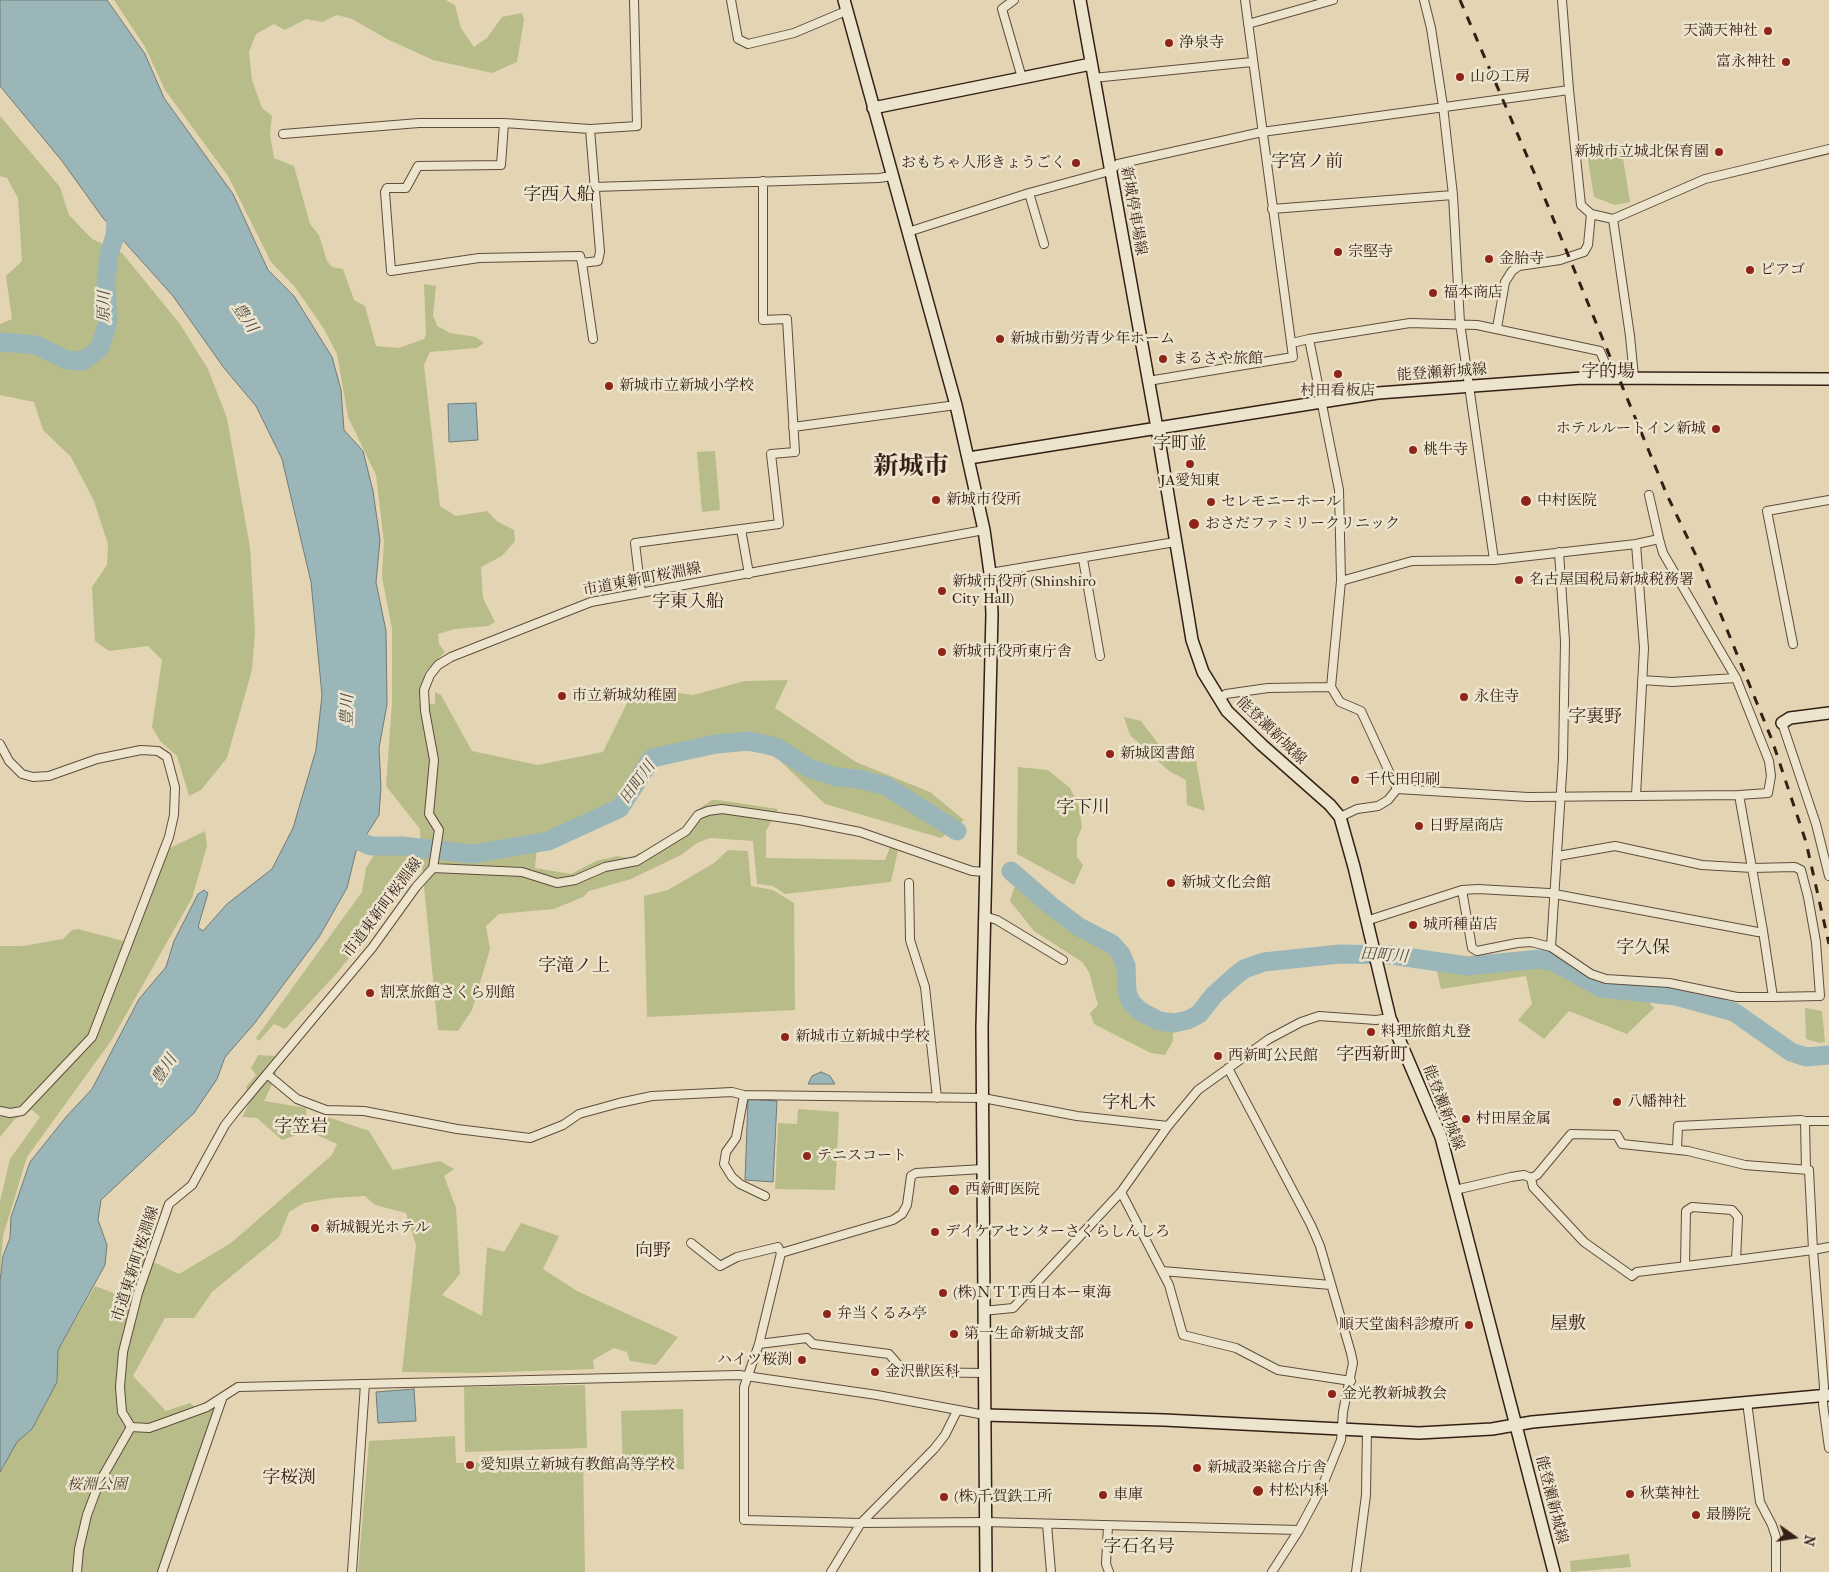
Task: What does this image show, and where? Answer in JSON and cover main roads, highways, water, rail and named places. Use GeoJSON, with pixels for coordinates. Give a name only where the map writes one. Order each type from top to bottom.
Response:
{"type":"FeatureCollection","features":[{"type":"Feature","properties":{"kind":"water","name":"豊川"},"geometry":{"type":"Polygon","coordinates":[[[0,0],[107,0],[145,54],[164,98],[233,194],[268,270],[294,296],[332,357],[341,390],[344,430],[363,451],[373,491],[380,540],[376,582],[386,631],[387,704],[379,748],[381,787],[379,815],[356,851],[347,888],[319,937],[254,1024],[225,1057],[217,1079],[194,1113],[101,1200],[98,1220],[107,1245],[105,1265],[58,1350],[57,1382],[32,1429],[17,1442],[0,1472],[0,1281],[3,1256],[10,1238],[11,1217],[30,1162],[66,1117],[92,1089],[139,999],[166,967],[174,941],[198,894],[204,890],[208,893],[198,927],[203,931],[227,904],[272,869],[293,828],[316,750],[322,695],[311,582],[282,459],[256,406],[224,368],[173,296],[103,218],[62,161],[0,86],[0,0]]]}},
{"type":"Feature","properties":{"kind":"water"},"geometry":{"type":"Polygon","coordinates":[[[476,403],[478,440],[449,442],[448,404],[476,403]]]}},
{"type":"Feature","properties":{"kind":"water"},"geometry":{"type":"Polygon","coordinates":[[[821,1072],[830,1076],[835,1084],[808,1084],[812,1076],[821,1072]]]}},
{"type":"Feature","properties":{"kind":"water"},"geometry":{"type":"Polygon","coordinates":[[[748,1099],[777,1101],[773,1182],[745,1180],[748,1099]]]}},
{"type":"Feature","properties":{"kind":"water"},"geometry":{"type":"Polygon","coordinates":[[[414,1389],[416,1421],[378,1423],[376,1392],[414,1389]]]}},
{"type":"Feature","properties":{"kind":"waterway","name":"原川"},"geometry":{"type":"LineString","coordinates":[[0,342],[36,345],[67,360],[83,361],[100,348],[108,321],[106,282],[109,254],[115,236],[117,207]]}},
{"type":"Feature","properties":{"kind":"waterway","name":"田町川"},"geometry":{"type":"LineString","coordinates":[[339,833],[371,846],[402,846],[473,854],[548,841],[620,808],[652,758],[716,744],[749,741],[776,747],[809,768],[836,777],[859,779],[886,786],[957,831]]}},
{"type":"Feature","properties":{"kind":"waterway","name":"田町川"},"geometry":{"type":"LineString","coordinates":[[1011,871],[1079,927],[1112,944],[1121,954],[1126,966],[1127,992],[1131,1002],[1140,1011],[1159,1021],[1174,1023],[1188,1020],[1199,1014],[1214,995],[1234,977],[1244,969],[1264,962],[1340,954],[1392,955],[1467,966],[1541,959],[1554,962],[1601,988],[1676,996],[1734,1012],[1791,1052],[1806,1057],[1829,1055]]}},
{"type":"Feature","properties":{"kind":"railway"},"geometry":{"type":"LineString","coordinates":[[1460,0],[1536,177],[1667,495],[1701,566],[1772,740],[1806,842],[1829,944]]}},
{"type":"Feature","properties":{"kind":"place","name":"天満天神社"},"geometry":{"type":"Point","coordinates":[1768,31]}},
{"type":"Feature","properties":{"kind":"place","name":"浄泉寺"},"geometry":{"type":"Point","coordinates":[1169,43]}},
{"type":"Feature","properties":{"kind":"place","name":"富永神社"},"geometry":{"type":"Point","coordinates":[1786,62]}},
{"type":"Feature","properties":{"kind":"place","name":"山の工房"},"geometry":{"type":"Point","coordinates":[1460,77]}},
{"type":"Feature","properties":{"kind":"place","name":"新城市立城北保育園"},"geometry":{"type":"Point","coordinates":[1719,152]}},
{"type":"Feature","properties":{"kind":"place","name":"おもちゃ人形きょうごく"},"geometry":{"type":"Point","coordinates":[1076,163]}},
{"type":"Feature","properties":{"kind":"place","name":"宗堅寺"},"geometry":{"type":"Point","coordinates":[1338,252]}},
{"type":"Feature","properties":{"kind":"place","name":"金胎寺"},"geometry":{"type":"Point","coordinates":[1489,259]}},
{"type":"Feature","properties":{"kind":"place","name":"ピアゴ"},"geometry":{"type":"Point","coordinates":[1750,270]}},
{"type":"Feature","properties":{"kind":"place","name":"福本商店"},"geometry":{"type":"Point","coordinates":[1433,293]}},
{"type":"Feature","properties":{"kind":"place","name":"新城市勤労青少年ホーム"},"geometry":{"type":"Point","coordinates":[1000,339]}},
{"type":"Feature","properties":{"kind":"place","name":"まるさや旅館"},"geometry":{"type":"Point","coordinates":[1163,359]}},
{"type":"Feature","properties":{"kind":"place","name":"村田看板店"},"geometry":{"type":"Point","coordinates":[1338,374]}},
{"type":"Feature","properties":{"kind":"place","name":"新城市立新城小学校"},"geometry":{"type":"Point","coordinates":[609,386]}},
{"type":"Feature","properties":{"kind":"place","name":"ホテルルートイン新城"},"geometry":{"type":"Point","coordinates":[1716,429]}},
{"type":"Feature","properties":{"kind":"place","name":"桃牛寺"},"geometry":{"type":"Point","coordinates":[1413,450]}},
{"type":"Feature","properties":{"kind":"place","name":"JA愛知東"},"geometry":{"type":"Point","coordinates":[1190,464]}},
{"type":"Feature","properties":{"kind":"place","name":"新城市役所"},"geometry":{"type":"Point","coordinates":[936,500]}},
{"type":"Feature","properties":{"kind":"place","name":"中村医院"},"geometry":{"type":"Point","coordinates":[1526,501]}},
{"type":"Feature","properties":{"kind":"place","name":"セレモニーホール"},"geometry":{"type":"Point","coordinates":[1211,502]}},
{"type":"Feature","properties":{"kind":"place","name":"おさだファミリークリニック"},"geometry":{"type":"Point","coordinates":[1194,524]}},
{"type":"Feature","properties":{"kind":"place","name":"名古屋国税局新城税務署"},"geometry":{"type":"Point","coordinates":[1519,580]}},
{"type":"Feature","properties":{"kind":"place","name":"新城市役所 (Shinshiro City Hall)"},"geometry":{"type":"Point","coordinates":[942,591]}},
{"type":"Feature","properties":{"kind":"place","name":"新城市役所東庁舎"},"geometry":{"type":"Point","coordinates":[942,652]}},
{"type":"Feature","properties":{"kind":"place","name":"市立新城幼稚園"},"geometry":{"type":"Point","coordinates":[562,696]}},
{"type":"Feature","properties":{"kind":"place","name":"永住寺"},"geometry":{"type":"Point","coordinates":[1464,697]}},
{"type":"Feature","properties":{"kind":"place","name":"新城図書館"},"geometry":{"type":"Point","coordinates":[1110,754]}},
{"type":"Feature","properties":{"kind":"place","name":"千代田印刷"},"geometry":{"type":"Point","coordinates":[1355,780]}},
{"type":"Feature","properties":{"kind":"place","name":"日野屋商店"},"geometry":{"type":"Point","coordinates":[1419,826]}},
{"type":"Feature","properties":{"kind":"place","name":"新城文化会館"},"geometry":{"type":"Point","coordinates":[1171,883]}},
{"type":"Feature","properties":{"kind":"place","name":"城所種苗店"},"geometry":{"type":"Point","coordinates":[1413,925]}},
{"type":"Feature","properties":{"kind":"place","name":"割烹旅館さくら別館"},"geometry":{"type":"Point","coordinates":[370,993]}},
{"type":"Feature","properties":{"kind":"place","name":"料理旅館丸登"},"geometry":{"type":"Point","coordinates":[1371,1032]}},
{"type":"Feature","properties":{"kind":"place","name":"新城市立新城中学校"},"geometry":{"type":"Point","coordinates":[785,1037]}},
{"type":"Feature","properties":{"kind":"place","name":"西新町公民館"},"geometry":{"type":"Point","coordinates":[1218,1056]}},
{"type":"Feature","properties":{"kind":"place","name":"八幡神社"},"geometry":{"type":"Point","coordinates":[1617,1102]}},
{"type":"Feature","properties":{"kind":"place","name":"村田屋金属"},"geometry":{"type":"Point","coordinates":[1466,1119]}},
{"type":"Feature","properties":{"kind":"place","name":"テニスコート"},"geometry":{"type":"Point","coordinates":[807,1156]}},
{"type":"Feature","properties":{"kind":"place","name":"西新町医院"},"geometry":{"type":"Point","coordinates":[954,1190]}},
{"type":"Feature","properties":{"kind":"place","name":"新城観光ホテル"},"geometry":{"type":"Point","coordinates":[315,1228]}},
{"type":"Feature","properties":{"kind":"place","name":"デイケアセンターさくらしんしろ"},"geometry":{"type":"Point","coordinates":[935,1232]}},
{"type":"Feature","properties":{"kind":"place","name":"(株)ＮＴＴ西日本ー東海"},"geometry":{"type":"Point","coordinates":[943,1293]}},
{"type":"Feature","properties":{"kind":"place","name":"弁当くるみ亭"},"geometry":{"type":"Point","coordinates":[827,1314]}},
{"type":"Feature","properties":{"kind":"place","name":"順天堂歯科診療所"},"geometry":{"type":"Point","coordinates":[1469,1325]}},
{"type":"Feature","properties":{"kind":"place","name":"第一生命新城支部"},"geometry":{"type":"Point","coordinates":[954,1334]}},
{"type":"Feature","properties":{"kind":"place","name":"ハイツ桜渕"},"geometry":{"type":"Point","coordinates":[802,1360]}},
{"type":"Feature","properties":{"kind":"place","name":"金沢獣医科"},"geometry":{"type":"Point","coordinates":[875,1372]}},
{"type":"Feature","properties":{"kind":"place","name":"金光教新城教会"},"geometry":{"type":"Point","coordinates":[1332,1394]}},
{"type":"Feature","properties":{"kind":"place","name":"愛知県立新城有教館高等学校"},"geometry":{"type":"Point","coordinates":[470,1465]}},
{"type":"Feature","properties":{"kind":"place","name":"新城設楽総合庁舎"},"geometry":{"type":"Point","coordinates":[1197,1468]}},
{"type":"Feature","properties":{"kind":"place","name":"村松内科"},"geometry":{"type":"Point","coordinates":[1258,1491]}},
{"type":"Feature","properties":{"kind":"place","name":"秋葉神社"},"geometry":{"type":"Point","coordinates":[1630,1494]}},
{"type":"Feature","properties":{"kind":"place","name":"車庫"},"geometry":{"type":"Point","coordinates":[1103,1495]}},
{"type":"Feature","properties":{"kind":"place","name":"(株)千賀鉄工所"},"geometry":{"type":"Point","coordinates":[944,1497]}},
{"type":"Feature","properties":{"kind":"place","name":"最勝院"},"geometry":{"type":"Point","coordinates":[1696,1515]}},
{"type":"Feature","properties":{"kind":"district","name":"字宮ノ前"},"geometry":{"type":"Point","coordinates":[1307,163]}},
{"type":"Feature","properties":{"kind":"district","name":"字西入船"},"geometry":{"type":"Point","coordinates":[559,196]}},
{"type":"Feature","properties":{"kind":"district","name":"字的場"},"geometry":{"type":"Point","coordinates":[1608,373]}},
{"type":"Feature","properties":{"kind":"district","name":"字町並"},"geometry":{"type":"Point","coordinates":[1180,445]}},
{"type":"Feature","properties":{"kind":"district","name":"新城市"},"geometry":{"type":"Point","coordinates":[911,468]}},
{"type":"Feature","properties":{"kind":"district","name":"字東入船"},"geometry":{"type":"Point","coordinates":[688,603]}},
{"type":"Feature","properties":{"kind":"district","name":"字裏野"},"geometry":{"type":"Point","coordinates":[1595,718]}},
{"type":"Feature","properties":{"kind":"district","name":"字下川"},"geometry":{"type":"Point","coordinates":[1083,809]}},
{"type":"Feature","properties":{"kind":"district","name":"字久保"},"geometry":{"type":"Point","coordinates":[1643,949]}},
{"type":"Feature","properties":{"kind":"district","name":"字滝ノ上"},"geometry":{"type":"Point","coordinates":[574,967]}},
{"type":"Feature","properties":{"kind":"district","name":"字西新町"},"geometry":{"type":"Point","coordinates":[1372,1056]}},
{"type":"Feature","properties":{"kind":"district","name":"字札木"},"geometry":{"type":"Point","coordinates":[1129,1104]}},
{"type":"Feature","properties":{"kind":"district","name":"字笠岩"},"geometry":{"type":"Point","coordinates":[301,1128]}},
{"type":"Feature","properties":{"kind":"district","name":"向野"},"geometry":{"type":"Point","coordinates":[653,1252]}},
{"type":"Feature","properties":{"kind":"district","name":"屋敷"},"geometry":{"type":"Point","coordinates":[1568,1325]}},
{"type":"Feature","properties":{"kind":"district","name":"字桜渕"},"geometry":{"type":"Point","coordinates":[289,1479]}},
{"type":"Feature","properties":{"kind":"district","name":"字石名号"},"geometry":{"type":"Point","coordinates":[1139,1548]}},
{"type":"Feature","properties":{"kind":"park label","name":"桜淵公園"},"geometry":{"type":"Point","coordinates":[97,1485]}}]}
